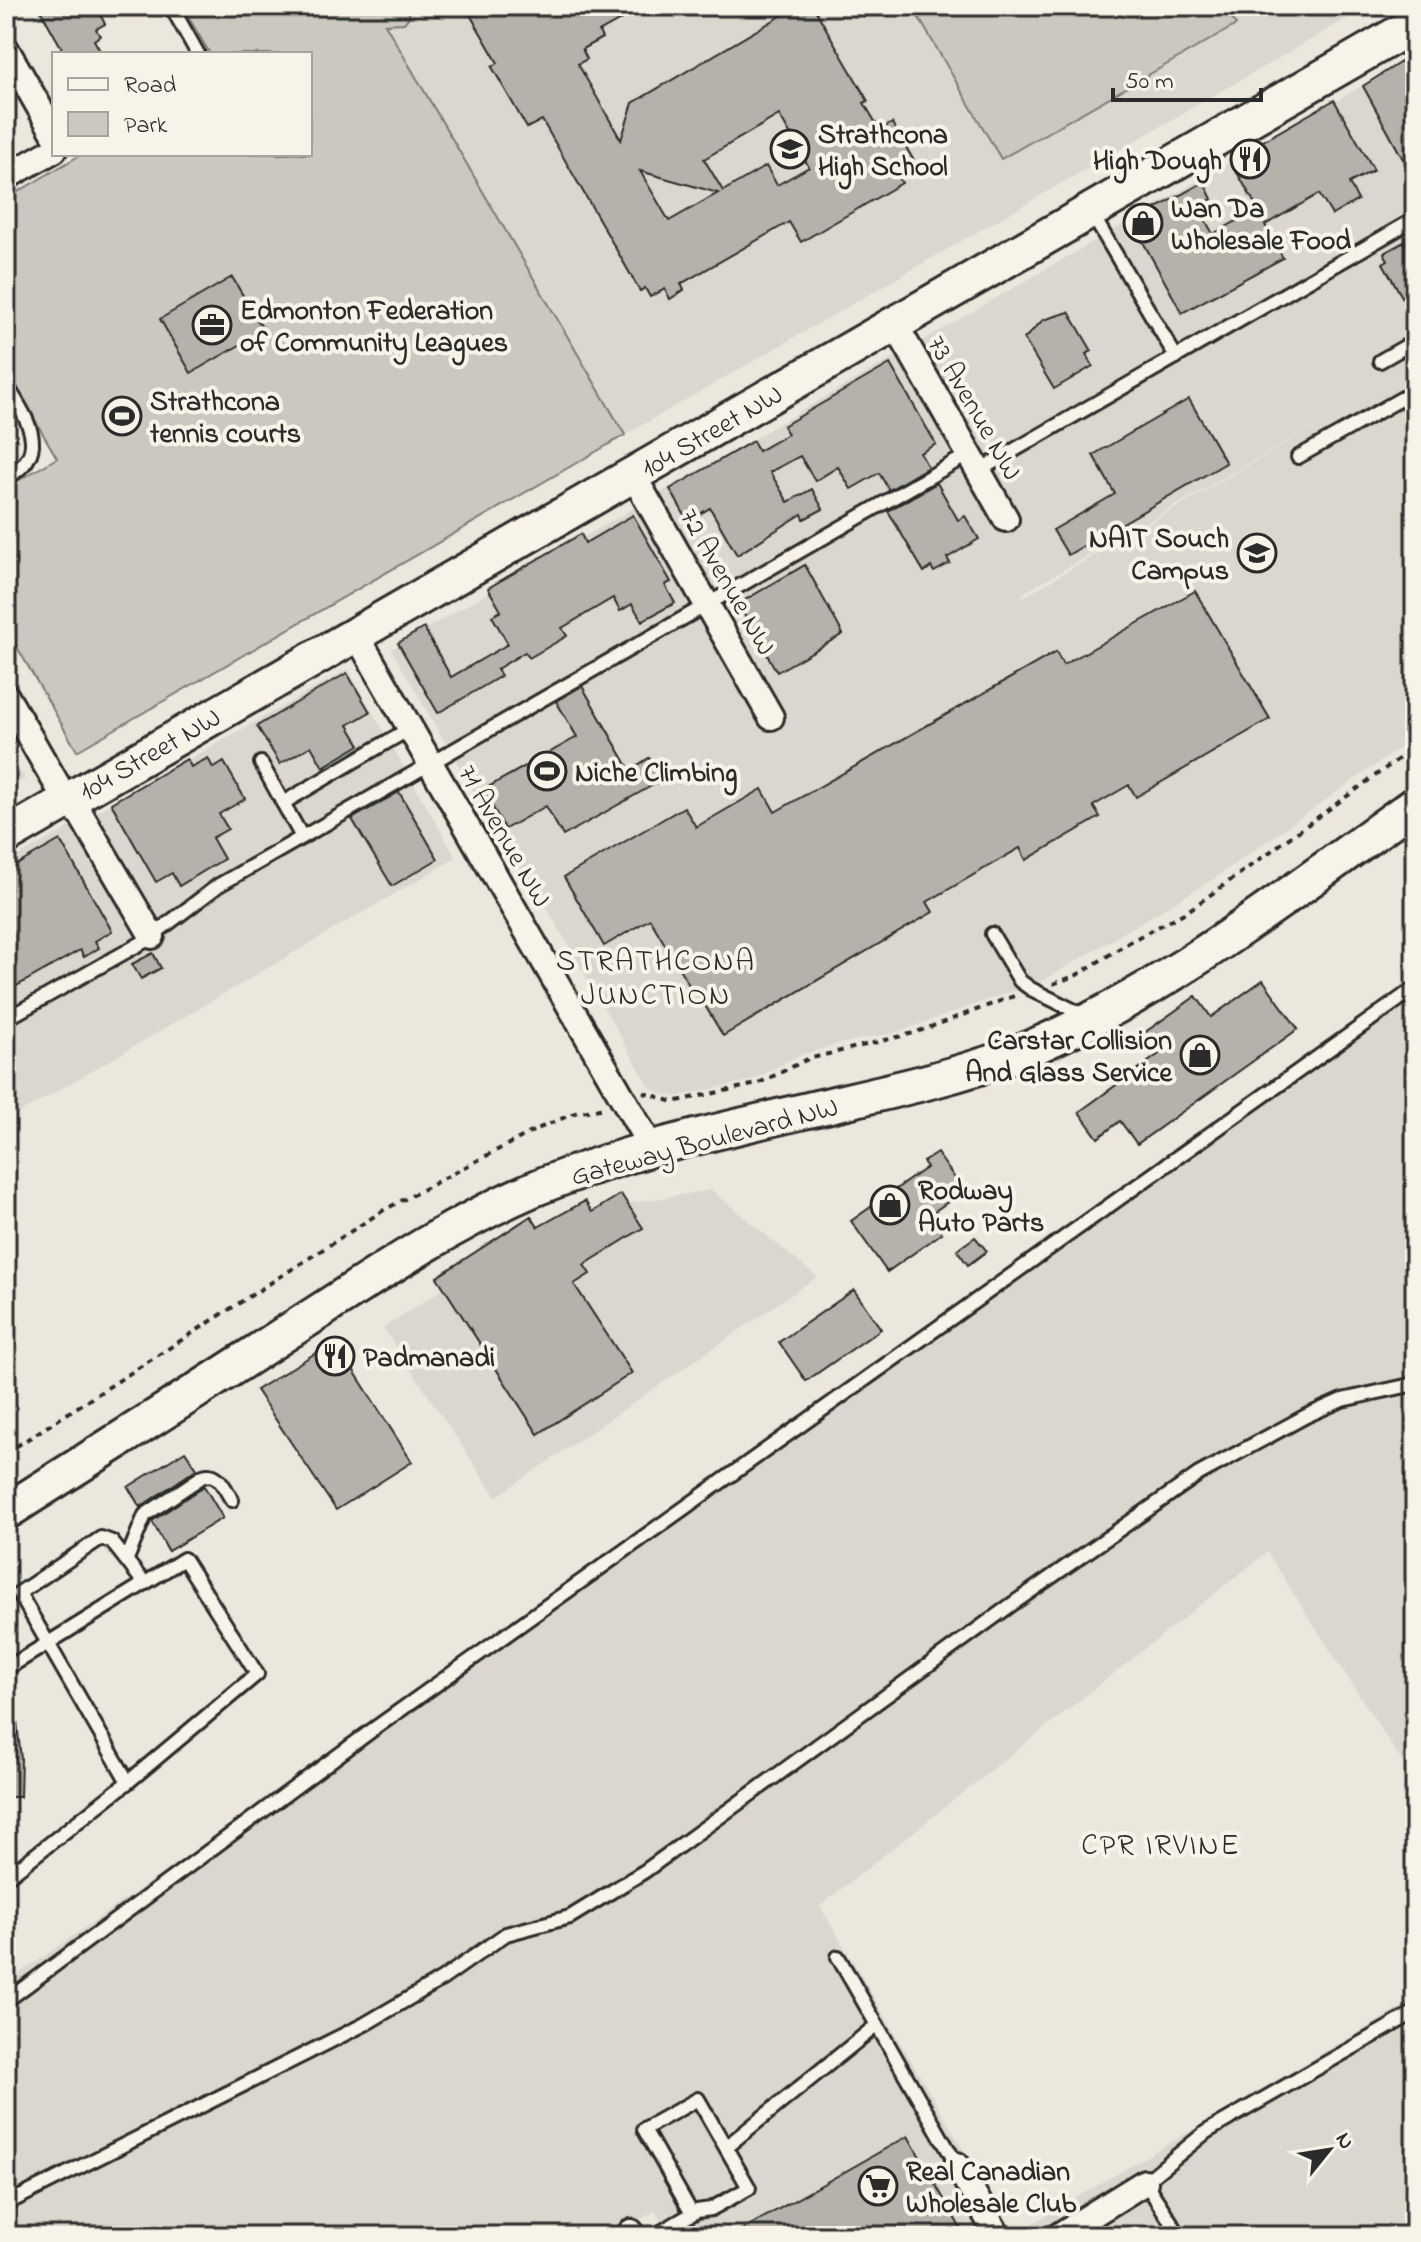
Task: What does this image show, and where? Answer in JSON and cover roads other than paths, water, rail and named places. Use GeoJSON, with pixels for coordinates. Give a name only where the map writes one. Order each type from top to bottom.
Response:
{"type":"FeatureCollection","features":[{"type":"Feature","properties":{"kind":"main road","name":"104 Street NW"},"geometry":{"type":"LineString","coordinates":[[6,836],[1415,24]]}},
{"type":"Feature","properties":{"kind":"main road","name":"Gateway Boulevard NW"},"geometry":{"type":"LineString","coordinates":[[6,1512],[448,1232],[529,1191],[652,1149],[955,1074],[1017,1053],[1090,1019],[1161,980],[1231,935],[1415,804]]}},
{"type":"Feature","properties":{"kind":"street"},"geometry":{"type":"LineString","coordinates":[[6,49],[52,130]]}},
{"type":"Feature","properties":{"kind":"street"},"geometry":{"type":"LineString","coordinates":[[6,177],[52,151]]}},
{"type":"Feature","properties":{"kind":"street","name":"73 Avenue NW"},"geometry":{"type":"LineString","coordinates":[[895,324],[1006,519]]}},
{"type":"Feature","properties":{"kind":"street","name":"72 Avenue NW"},"geometry":{"type":"LineString","coordinates":[[633,475],[771,717]]}},
{"type":"Feature","properties":{"kind":"street","name":"71 Avenue NW"},"geometry":{"type":"LineString","coordinates":[[356,634],[652,1149]]}},
{"type":"Feature","properties":{"kind":"street"},"geometry":{"type":"LineString","coordinates":[[6,696],[66,800],[81,815],[152,936]]}},
{"type":"Feature","properties":{"kind":"street"},"geometry":{"type":"LineString","coordinates":[[957,2165],[998,2236]]}},
{"type":"Feature","properties":{"kind":"street"},"geometry":{"type":"LineString","coordinates":[[1058,2236],[1145,2182]]}},
{"type":"Feature","properties":{"kind":"lane"},"geometry":{"type":"LineString","coordinates":[[171,6],[197,52]]}},
{"type":"Feature","properties":{"kind":"lane"},"geometry":{"type":"LineString","coordinates":[[1090,211],[1176,357]]}},
{"type":"Feature","properties":{"kind":"lane"},"geometry":{"type":"LineString","coordinates":[[6,1019],[152,936],[219,885],[708,604],[1176,357],[1415,219]]}},
{"type":"Feature","properties":{"kind":"lane"},"geometry":{"type":"LineString","coordinates":[[1380,361],[1415,341]]}},
{"type":"Feature","properties":{"kind":"lane"},"geometry":{"type":"LineString","coordinates":[[6,384],[29,423],[33,437],[27,462],[6,478]]}},
{"type":"Feature","properties":{"kind":"lane"},"geometry":{"type":"LineString","coordinates":[[1298,457],[1415,391]]}},
{"type":"Feature","properties":{"kind":"lane"},"geometry":{"type":"LineString","coordinates":[[283,803],[409,729]]}},
{"type":"Feature","properties":{"kind":"lane"},"geometry":{"type":"LineString","coordinates":[[261,763],[302,837]]}},
{"type":"Feature","properties":{"kind":"lane"},"geometry":{"type":"LineString","coordinates":[[992,934],[1020,981],[1090,1019]]}},
{"type":"Feature","properties":{"kind":"lane"},"geometry":{"type":"LineString","coordinates":[[6,2001],[371,1731],[1415,988]]}},
{"type":"Feature","properties":{"kind":"lane"},"geometry":{"type":"LineString","coordinates":[[6,2204],[365,2024],[442,1979],[506,1934],[570,1917],[645,1871],[1011,1605],[1199,1474],[1342,1400],[1415,1384]]}},
{"type":"Feature","properties":{"kind":"lane"},"geometry":{"type":"LineString","coordinates":[[127,1559],[145,1515],[203,1476],[216,1475],[232,1500]]}},
{"type":"Feature","properties":{"kind":"lane"},"geometry":{"type":"LineString","coordinates":[[128,1782],[19,1593],[101,1538],[112,1542],[144,1583]]}},
{"type":"Feature","properties":{"kind":"lane"},"geometry":{"type":"LineString","coordinates":[[6,1669],[184,1559],[257,1674],[128,1782],[6,1878]]}},
{"type":"Feature","properties":{"kind":"lane"},"geometry":{"type":"LineString","coordinates":[[838,1957],[957,2165]]}},
{"type":"Feature","properties":{"kind":"lane"},"geometry":{"type":"LineString","coordinates":[[1180,2236],[1145,2182],[1206,2132],[1415,2012]]}},
{"type":"Feature","properties":{"kind":"lane"},"geometry":{"type":"LineString","coordinates":[[726,2147],[877,2025]]}},
{"type":"Feature","properties":{"kind":"lane"},"geometry":{"type":"LineString","coordinates":[[640,2235],[711,2209],[749,2188],[698,2099],[644,2129],[692,2214]]}},
{"type":"Feature","properties":{"kind":"place","name":"Strathcona High School"},"geometry":{"type":"Point","coordinates":[790,149]}},
{"type":"Feature","properties":{"kind":"place","name":"High Dough"},"geometry":{"type":"Point","coordinates":[1250,159]}},
{"type":"Feature","properties":{"kind":"place","name":"Wan Da Wholesale Food"},"geometry":{"type":"Point","coordinates":[1143,223]}},
{"type":"Feature","properties":{"kind":"place","name":"Edmonton Federation of Community Leagues"},"geometry":{"type":"Point","coordinates":[212,325]}},
{"type":"Feature","properties":{"kind":"place","name":"Strathcona tennis courts"},"geometry":{"type":"Point","coordinates":[122,416]}},
{"type":"Feature","properties":{"kind":"place","name":"NAIT Souch Campus"},"geometry":{"type":"Point","coordinates":[1257,553]}},
{"type":"Feature","properties":{"kind":"place","name":"Niche Climbing"},"geometry":{"type":"Point","coordinates":[547,771]}},
{"type":"Feature","properties":{"kind":"place","name":"Carstar Collision And Glass Service"},"geometry":{"type":"Point","coordinates":[1200,1055]}},
{"type":"Feature","properties":{"kind":"place","name":"Rodway Auto Parts"},"geometry":{"type":"Point","coordinates":[890,1205]}},
{"type":"Feature","properties":{"kind":"place","name":"Padmanadi"},"geometry":{"type":"Point","coordinates":[335,1356]}},
{"type":"Feature","properties":{"kind":"place","name":"Real Canadian Wholesale Club"},"geometry":{"type":"Point","coordinates":[878,2186]}},
{"type":"Feature","properties":{"kind":"district","name":"STRATHCONA JUNCTION"},"geometry":{"type":"Point","coordinates":[656,977]}},
{"type":"Feature","properties":{"kind":"district","name":"CPR IRVINE"},"geometry":{"type":"Point","coordinates":[1161,1844]}}]}
